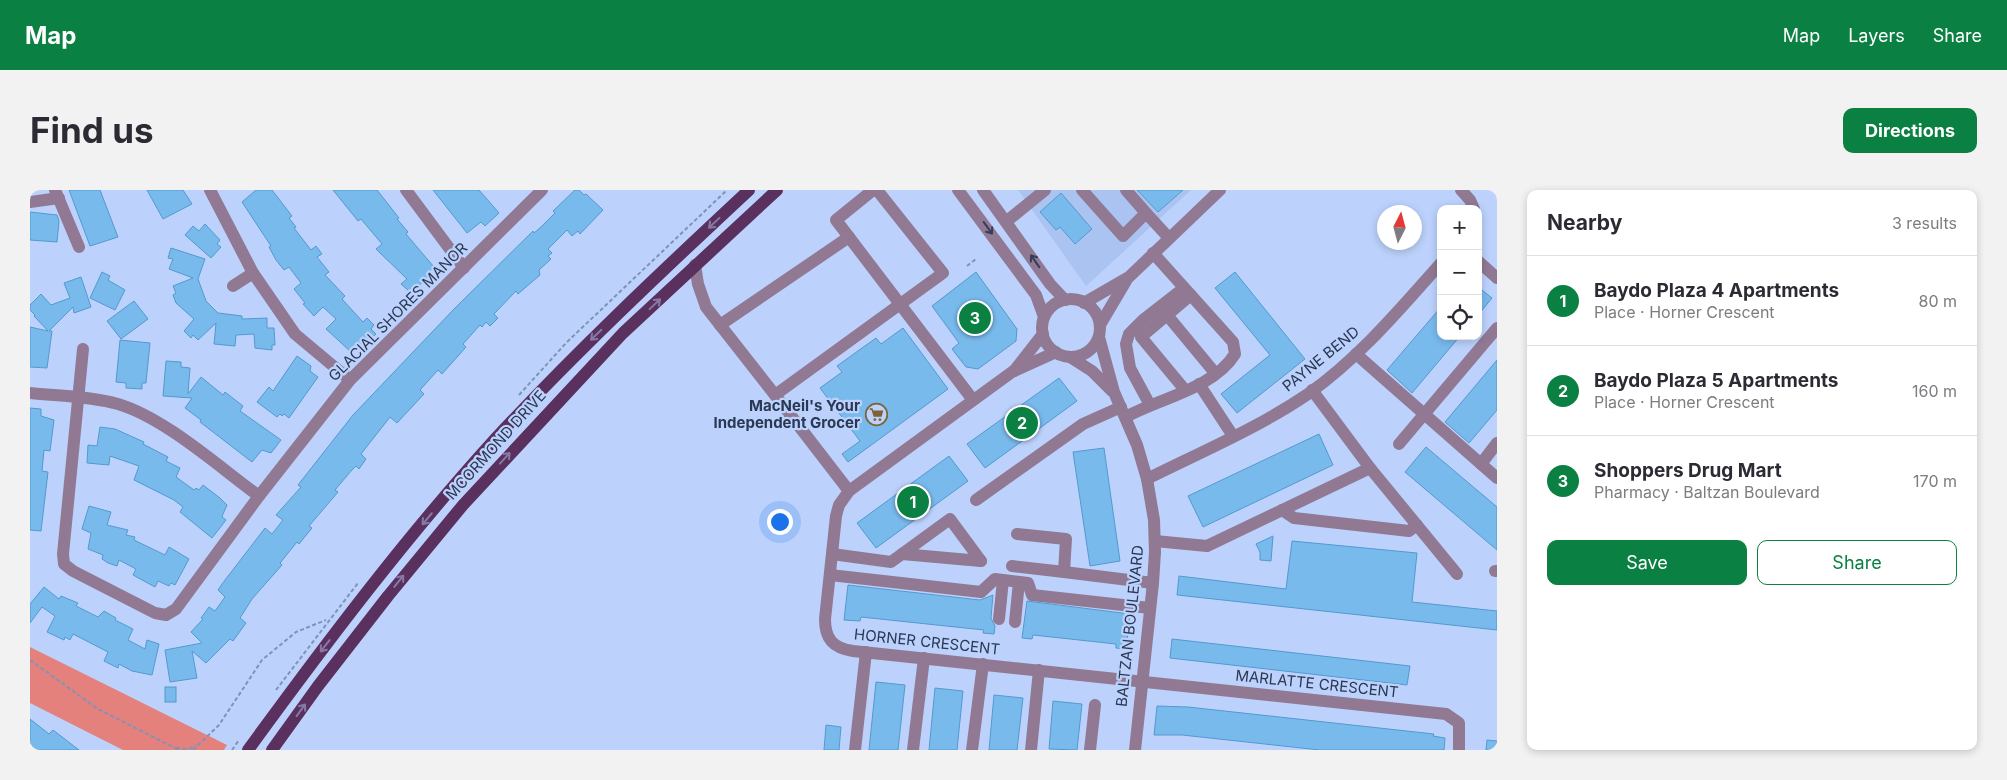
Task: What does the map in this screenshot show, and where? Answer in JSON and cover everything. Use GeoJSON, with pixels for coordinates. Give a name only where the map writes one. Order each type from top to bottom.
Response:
{"type":"FeatureCollection","features":[{"type":"Feature","properties":{"kind":"main road","name":"MCORMOND DRIVE"},"geometry":{"type":"LineString","coordinates":[[248,750],[382,573],[495,439],[580,350],[750,190]]}},
{"type":"Feature","properties":{"kind":"main road","name":"MCORMOND DRIVE"},"geometry":{"type":"LineString","coordinates":[[272,750],[382,603],[463,505],[623,333],[777,190]]}},
{"type":"Feature","properties":{"kind":"street"},"geometry":{"type":"LineString","coordinates":[[406,190],[464,268]]}},
{"type":"Feature","properties":{"kind":"street","name":"GLACIAL SHORES MANOR"},"geometry":{"type":"LineString","coordinates":[[79,397],[63,554],[64,564],[73,571],[155,613],[166,615],[176,609],[259,496],[350,380],[542,190]]}},
{"type":"Feature","properties":{"kind":"street"},"geometry":{"type":"LineString","coordinates":[[873,190],[836,220],[902,304],[973,400]]}},
{"type":"Feature","properties":{"kind":"street"},"geometry":{"type":"LineString","coordinates":[[775,395],[944,273],[877,190]]}},
{"type":"Feature","properties":{"kind":"street"},"geometry":{"type":"LineString","coordinates":[[958,190],[1036,295],[1044,317],[1043,334],[1046,342],[1056,352],[1070,357],[1088,352],[1129,277]]}},
{"type":"Feature","properties":{"kind":"street"},"geometry":{"type":"LineString","coordinates":[[983,190],[1007,221],[1050,284],[1065,300]]}},
{"type":"Feature","properties":{"kind":"street"},"geometry":{"type":"LineString","coordinates":[[1007,221],[1045,190]]}},
{"type":"Feature","properties":{"kind":"street"},"geometry":{"type":"LineString","coordinates":[[1082,190],[1123,236],[1146,213]]}},
{"type":"Feature","properties":{"kind":"street"},"geometry":{"type":"LineString","coordinates":[[1126,190],[1169,238]]}},
{"type":"Feature","properties":{"kind":"street"},"geometry":{"type":"LineString","coordinates":[[1084,303],[1129,277],[1220,190]]}},
{"type":"Feature","properties":{"kind":"street"},"geometry":{"type":"LineString","coordinates":[[1461,190],[1472,205]]}},
{"type":"Feature","properties":{"kind":"street"},"geometry":{"type":"LineString","coordinates":[[214,191],[254,273],[296,334],[350,380]]}},
{"type":"Feature","properties":{"kind":"street"},"geometry":{"type":"LineString","coordinates":[[30,202],[57,194],[79,247]]}},
{"type":"Feature","properties":{"kind":"street"},"geometry":{"type":"LineString","coordinates":[[720,324],[849,237]]}},
{"type":"Feature","properties":{"kind":"street"},"geometry":{"type":"LineString","coordinates":[[976,500],[1083,424],[1150,405],[1199,384],[1229,364],[1235,354],[1233,342],[1153,253]]}},
{"type":"Feature","properties":{"kind":"street"},"geometry":{"type":"LineString","coordinates":[[695,265],[698,284],[706,307],[849,491]]}},
{"type":"Feature","properties":{"kind":"street"},"geometry":{"type":"LineString","coordinates":[[1482,265],[1497,278]]}},
{"type":"Feature","properties":{"kind":"street","name":"PAYNE BEND"},"geometry":{"type":"LineString","coordinates":[[1146,479],[1262,422],[1312,390],[1356,354],[1437,267]]}},
{"type":"Feature","properties":{"kind":"street"},"geometry":{"type":"LineString","coordinates":[[234,286],[254,273]]}},
{"type":"Feature","properties":{"kind":"street"},"geometry":{"type":"LineString","coordinates":[[1185,390],[1141,337],[1167,315],[1188,291]]}},
{"type":"Feature","properties":{"kind":"street"},"geometry":{"type":"LineString","coordinates":[[1150,405],[1130,368],[1126,344],[1129,334],[1143,320],[1188,291]]}},
{"type":"Feature","properties":{"kind":"street"},"geometry":{"type":"LineString","coordinates":[[1044,317],[1056,303],[1065,300],[1077,300],[1096,313],[1100,331]]}},
{"type":"Feature","properties":{"kind":"street"},"geometry":{"type":"LineString","coordinates":[[1167,315],[1215,373]]}},
{"type":"Feature","properties":{"kind":"street"},"geometry":{"type":"LineString","coordinates":[[1399,444],[1423,413],[1497,328]]}},
{"type":"Feature","properties":{"kind":"street","name":"BALTZAN BOULEVARD"},"geometry":{"type":"LineString","coordinates":[[1100,331],[1114,392],[1124,412],[1146,479],[1154,520],[1153,583],[1135,750]]}},
{"type":"Feature","properties":{"kind":"street","name":"HORNER CRESCENT"},"geometry":{"type":"LineString","coordinates":[[1012,372],[1043,334]]}},
{"type":"Feature","properties":{"kind":"street"},"geometry":{"type":"LineString","coordinates":[[79,397],[83,349]]}},
{"type":"Feature","properties":{"kind":"street","name":"HORNER CRESCENT"},"geometry":{"type":"LineString","coordinates":[[1056,352],[1012,372],[849,491],[839,505],[832,554],[825,631],[832,644],[837,647],[866,652],[1141,681]]}},
{"type":"Feature","properties":{"kind":"street"},"geometry":{"type":"LineString","coordinates":[[1356,354],[1497,478]]}},
{"type":"Feature","properties":{"kind":"street","name":"BALTZAN BOULEVARD"},"geometry":{"type":"LineString","coordinates":[[1070,357],[1092,371],[1114,392]]}},
{"type":"Feature","properties":{"kind":"street"},"geometry":{"type":"LineString","coordinates":[[1199,384],[1233,436]]}},
{"type":"Feature","properties":{"kind":"street"},"geometry":{"type":"LineString","coordinates":[[1312,390],[1370,468],[1457,574]]}},
{"type":"Feature","properties":{"kind":"street"},"geometry":{"type":"LineString","coordinates":[[30,393],[79,397],[118,404],[159,423],[259,496]]}},
{"type":"Feature","properties":{"kind":"street"},"geometry":{"type":"LineString","coordinates":[[1481,464],[1497,443]]}},
{"type":"Feature","properties":{"kind":"street"},"geometry":{"type":"LineString","coordinates":[[1155,541],[1207,546],[1370,468]]}},
{"type":"Feature","properties":{"kind":"street"},"geometry":{"type":"LineString","coordinates":[[1282,510],[1294,518],[1409,531],[1417,526]]}},
{"type":"Feature","properties":{"kind":"street"},"geometry":{"type":"LineString","coordinates":[[832,554],[891,562],[950,519],[981,561],[902,554]]}},
{"type":"Feature","properties":{"kind":"street"},"geometry":{"type":"LineString","coordinates":[[1017,534],[1066,539],[1064,572]]}},
{"type":"Feature","properties":{"kind":"street"},"geometry":{"type":"LineString","coordinates":[[1012,566],[1153,583]]}},
{"type":"Feature","properties":{"kind":"street"},"geometry":{"type":"LineString","coordinates":[[830,575],[981,592],[995,579],[1028,583],[1032,595],[1150,608]]}},
{"type":"Feature","properties":{"kind":"street"},"geometry":{"type":"LineString","coordinates":[[999,619],[1003,580]]}},
{"type":"Feature","properties":{"kind":"street"},"geometry":{"type":"LineString","coordinates":[[1015,622],[1019,582]]}},
{"type":"Feature","properties":{"kind":"street"},"geometry":{"type":"LineString","coordinates":[[855,750],[866,652]]}},
{"type":"Feature","properties":{"kind":"street"},"geometry":{"type":"LineString","coordinates":[[912,750],[924,658]]}},
{"type":"Feature","properties":{"kind":"street"},"geometry":{"type":"LineString","coordinates":[[972,750],[983,664]]}},
{"type":"Feature","properties":{"kind":"street"},"geometry":{"type":"LineString","coordinates":[[1031,750],[1039,670]]}},
{"type":"Feature","properties":{"kind":"street","name":"MARLATTE CRESCENT"},"geometry":{"type":"LineString","coordinates":[[1141,681],[1446,714],[1460,723],[1459,750]]}},
{"type":"Feature","properties":{"kind":"street"},"geometry":{"type":"LineString","coordinates":[[1090,750],[1095,705]]}},
{"type":"Feature","properties":{"kind":"path"},"geometry":{"type":"LineString","coordinates":[[967,266],[976,260]]}},
{"type":"Feature","properties":{"kind":"path"},"geometry":{"type":"LineString","coordinates":[[194,750],[218,725],[262,660],[296,632],[328,619]]}},
{"type":"Feature","properties":{"kind":"path"},"geometry":{"type":"LineString","coordinates":[[30,660],[98,709],[179,750]]}},
{"type":"Feature","properties":{"kind":"path"},"geometry":{"type":"LineString","coordinates":[[173,748],[189,749],[198,744]]}},
{"type":"Feature","properties":{"kind":"shaded area"},"geometry":{"type":"Polygon","coordinates":[[[1018,190],[1191,190],[1086,286],[1018,190]]]}},
{"type":"Feature","properties":{"kind":"shaded area"},"geometry":{"type":"Polygon","coordinates":[[[30,647],[227,745],[224,750],[123,750],[30,703],[30,647]]]}},
{"type":"Feature","properties":{"kind":"building"},"geometry":{"type":"Polygon","coordinates":[[[69,190],[100,190],[118,237],[90,246],[69,190]]]}},
{"type":"Feature","properties":{"kind":"building"},"geometry":{"type":"Polygon","coordinates":[[[147,190],[183,190],[192,204],[163,219],[147,190]]]}},
{"type":"Feature","properties":{"kind":"building"},"geometry":{"type":"Polygon","coordinates":[[[256,190],[272,190],[292,216],[289,218],[296,227],[294,228],[311,250],[316,246],[322,254],[317,257],[329,272],[325,275],[345,296],[342,299],[363,322],[367,318],[374,325],[371,329],[376,334],[362,347],[360,345],[352,353],[326,329],[336,319],[323,307],[314,316],[303,304],[305,303],[294,289],[301,283],[289,267],[284,270],[276,260],[269,247],[271,246],[242,202],[256,190]]]}},
{"type":"Feature","properties":{"kind":"building"},"geometry":{"type":"Polygon","coordinates":[[[333,190],[377,190],[399,218],[397,219],[408,232],[406,234],[434,267],[426,275],[428,277],[411,293],[401,284],[407,279],[376,249],[382,244],[361,219],[358,221],[333,190]]]}},
{"type":"Feature","properties":{"kind":"building"},"geometry":{"type":"Polygon","coordinates":[[[433,190],[479,190],[499,213],[485,226],[481,222],[467,233],[433,190]]]}},
{"type":"Feature","properties":{"kind":"building"},"geometry":{"type":"Polygon","coordinates":[[[575,190],[579,190],[584,195],[586,194],[603,210],[580,234],[578,231],[572,236],[567,230],[548,249],[552,253],[548,256],[551,259],[539,270],[540,275],[518,294],[516,291],[494,314],[498,318],[490,326],[486,322],[482,327],[480,325],[463,344],[466,347],[442,374],[438,370],[420,390],[424,394],[397,423],[390,417],[361,454],[366,459],[359,469],[356,466],[335,490],[338,492],[309,526],[312,528],[299,544],[297,542],[280,563],[282,565],[252,599],[240,618],[246,623],[233,641],[230,639],[206,663],[192,651],[197,678],[170,682],[165,650],[202,643],[191,632],[203,619],[201,618],[209,607],[215,611],[225,597],[218,590],[265,528],[272,534],[283,520],[276,515],[301,487],[298,485],[353,415],[454,309],[533,231],[534,233],[542,226],[555,213],[553,211],[575,190]]]}},
{"type":"Feature","properties":{"kind":"building"},"geometry":{"type":"Polygon","coordinates":[[[1137,190],[1183,190],[1158,212],[1137,190]]]}},
{"type":"Feature","properties":{"kind":"building"},"geometry":{"type":"Polygon","coordinates":[[[1061,193],[1092,229],[1075,244],[1060,227],[1056,230],[1040,212],[1061,193]]]}},
{"type":"Feature","properties":{"kind":"building"},"geometry":{"type":"Polygon","coordinates":[[[30,212],[57,215],[59,221],[57,242],[30,240],[30,212]]]}},
{"type":"Feature","properties":{"kind":"building"},"geometry":{"type":"Polygon","coordinates":[[[205,224],[220,240],[217,244],[221,247],[211,258],[185,235],[193,226],[199,231],[205,224]]]}},
{"type":"Feature","properties":{"kind":"building"},"geometry":{"type":"Polygon","coordinates":[[[171,248],[205,259],[198,279],[206,301],[218,313],[242,316],[242,319],[267,318],[267,328],[274,328],[275,345],[272,345],[272,350],[255,348],[254,334],[236,335],[235,346],[214,344],[216,323],[198,340],[193,335],[191,338],[184,331],[194,319],[176,303],[173,295],[176,293],[173,286],[193,278],[169,269],[173,259],[168,258],[171,248]]]}},
{"type":"Feature","properties":{"kind":"building"},"geometry":{"type":"Polygon","coordinates":[[[102,272],[110,276],[108,280],[125,290],[115,310],[90,298],[102,272]]]}},
{"type":"Feature","properties":{"kind":"building"},"geometry":{"type":"Polygon","coordinates":[[[976,272],[1017,329],[1016,341],[978,369],[966,367],[952,349],[959,343],[932,306],[976,272]]]}},
{"type":"Feature","properties":{"kind":"building"},"geometry":{"type":"Polygon","coordinates":[[[1235,272],[1305,359],[1237,413],[1221,394],[1270,355],[1215,288],[1235,272]]]}},
{"type":"Feature","properties":{"kind":"building"},"geometry":{"type":"Polygon","coordinates":[[[81,277],[91,307],[74,313],[73,307],[49,331],[52,331],[47,368],[30,367],[30,327],[48,331],[34,316],[30,310],[30,305],[41,294],[51,305],[70,298],[64,283],[81,277]]]}},
{"type":"Feature","properties":{"kind":"building"},"geometry":{"type":"Polygon","coordinates":[[[1482,290],[1492,298],[1482,310],[1482,290]]]}},
{"type":"Feature","properties":{"kind":"building"},"geometry":{"type":"Polygon","coordinates":[[[134,301],[148,319],[121,339],[107,321],[134,301]]]}},
{"type":"Feature","properties":{"kind":"building"},"geometry":{"type":"Polygon","coordinates":[[[1437,312],[1437,340],[1457,340],[1412,393],[1387,370],[1437,312]]]}},
{"type":"Feature","properties":{"kind":"building","name":"MacNeil's Your Independent Grocer"},"geometry":{"type":"Polygon","coordinates":[[[903,328],[948,389],[848,462],[842,454],[860,441],[820,388],[842,372],[837,366],[876,338],[881,344],[903,328]]]}},
{"type":"Feature","properties":{"kind":"building"},"geometry":{"type":"Polygon","coordinates":[[[120,340],[150,343],[146,383],[142,383],[142,389],[126,388],[126,383],[116,382],[120,340]]]}},
{"type":"Feature","properties":{"kind":"building"},"geometry":{"type":"Polygon","coordinates":[[[297,356],[311,366],[310,371],[318,377],[289,418],[284,414],[282,416],[280,414],[277,417],[257,402],[269,387],[273,391],[297,356]]]}},
{"type":"Feature","properties":{"kind":"building"},"geometry":{"type":"Polygon","coordinates":[[[1497,360],[1497,410],[1469,443],[1445,422],[1497,360]]]}},
{"type":"Feature","properties":{"kind":"building"},"geometry":{"type":"Polygon","coordinates":[[[166,361],[181,362],[181,367],[190,368],[188,394],[201,377],[223,395],[225,392],[243,406],[240,411],[281,440],[271,453],[262,450],[252,462],[185,408],[192,398],[163,396],[166,361]]]}},
{"type":"Feature","properties":{"kind":"building"},"geometry":{"type":"Polygon","coordinates":[[[1059,378],[1077,401],[985,468],[967,444],[1059,378]]]}},
{"type":"Feature","properties":{"kind":"building"},"geometry":{"type":"Polygon","coordinates":[[[30,408],[41,409],[41,416],[54,420],[50,451],[44,450],[42,471],[48,472],[41,531],[30,530],[30,408]]]}},
{"type":"Feature","properties":{"kind":"building"},"geometry":{"type":"Polygon","coordinates":[[[100,427],[115,429],[144,442],[143,444],[168,457],[166,461],[180,468],[176,477],[194,490],[196,488],[199,490],[203,485],[220,498],[227,505],[222,517],[226,520],[212,538],[180,512],[183,507],[174,500],[134,480],[139,466],[110,456],[109,465],[87,463],[88,445],[97,446],[100,427]]]}},
{"type":"Feature","properties":{"kind":"building"},"geometry":{"type":"Polygon","coordinates":[[[1319,434],[1333,465],[1203,527],[1188,496],[1319,434]]]}},
{"type":"Feature","properties":{"kind":"building"},"geometry":{"type":"Polygon","coordinates":[[[1426,447],[1497,507],[1497,550],[1405,472],[1426,447]]]}},
{"type":"Feature","properties":{"kind":"building"},"geometry":{"type":"Polygon","coordinates":[[[1104,448],[1120,561],[1090,566],[1073,452],[1104,448]]]}},
{"type":"Feature","properties":{"kind":"building"},"geometry":{"type":"Polygon","coordinates":[[[949,456],[968,481],[876,548],[857,523],[949,456]]]}},
{"type":"Feature","properties":{"kind":"building"},"geometry":{"type":"Polygon","coordinates":[[[89,506],[111,512],[107,525],[128,530],[126,535],[135,537],[134,540],[165,555],[169,547],[189,559],[175,585],[171,583],[169,586],[158,581],[155,587],[133,575],[136,569],[119,560],[117,566],[108,563],[102,559],[103,555],[88,549],[91,533],[82,529],[89,506]]]}},
{"type":"Feature","properties":{"kind":"building"},"geometry":{"type":"Polygon","coordinates":[[[1273,536],[1271,561],[1260,560],[1260,552],[1256,544],[1273,536]]]}},
{"type":"Feature","properties":{"kind":"building"},"geometry":{"type":"Polygon","coordinates":[[[1292,541],[1417,553],[1412,602],[1497,611],[1497,630],[1177,595],[1179,576],[1286,589],[1292,541]]]}},
{"type":"Feature","properties":{"kind":"building"},"geometry":{"type":"Polygon","coordinates":[[[848,585],[980,600],[993,595],[991,618],[995,626],[994,634],[983,633],[984,630],[861,617],[860,621],[844,620],[848,585]]]}},
{"type":"Feature","properties":{"kind":"building"},"geometry":{"type":"Polygon","coordinates":[[[44,587],[59,599],[61,596],[78,603],[76,606],[98,617],[104,611],[116,618],[115,620],[133,629],[128,640],[145,649],[147,640],[159,644],[152,675],[132,671],[119,664],[118,668],[104,661],[108,652],[73,634],[70,640],[65,637],[64,640],[47,632],[55,616],[42,607],[30,623],[30,604],[44,587]]]}},
{"type":"Feature","properties":{"kind":"building"},"geometry":{"type":"Polygon","coordinates":[[[1027,601],[1130,614],[1126,649],[1116,648],[1116,644],[1033,635],[1032,639],[1022,638],[1027,601]]]}},
{"type":"Feature","properties":{"kind":"building"},"geometry":{"type":"Polygon","coordinates":[[[1172,639],[1410,666],[1407,685],[1170,658],[1172,639]]]}},
{"type":"Feature","properties":{"kind":"building"},"geometry":{"type":"Polygon","coordinates":[[[876,682],[905,685],[898,750],[869,750],[876,682]]]}},
{"type":"Feature","properties":{"kind":"building"},"geometry":{"type":"Polygon","coordinates":[[[165,687],[176,687],[176,702],[165,702],[165,687]]]}},
{"type":"Feature","properties":{"kind":"building"},"geometry":{"type":"Polygon","coordinates":[[[935,688],[963,691],[957,750],[929,750],[935,688]]]}},
{"type":"Feature","properties":{"kind":"building"},"geometry":{"type":"Polygon","coordinates":[[[994,695],[1023,698],[1017,750],[989,750],[994,695]]]}},
{"type":"Feature","properties":{"kind":"building"},"geometry":{"type":"Polygon","coordinates":[[[1053,701],[1082,704],[1077,750],[1049,749],[1053,701]]]}},
{"type":"Feature","properties":{"kind":"building"},"geometry":{"type":"Polygon","coordinates":[[[1157,706],[1188,707],[1434,734],[1433,736],[1445,738],[1444,750],[1320,750],[1182,735],[1154,735],[1157,706]]]}},
{"type":"Feature","properties":{"kind":"building"},"geometry":{"type":"Polygon","coordinates":[[[30,719],[49,734],[53,730],[79,750],[30,750],[30,719]]]}},
{"type":"Feature","properties":{"kind":"building"},"geometry":{"type":"Polygon","coordinates":[[[826,725],[841,727],[839,750],[824,750],[826,725]]]}},
{"type":"Feature","properties":{"kind":"building"},"geometry":{"type":"Polygon","coordinates":[[[1487,740],[1497,741],[1497,750],[1486,750],[1487,740]]]}},
{"type":"Feature","properties":{"kind":"place","name":"Shoppers Drug Mart"},"geometry":{"type":"Point","coordinates":[975,318]}},
{"type":"Feature","properties":{"kind":"place","name":"MacNeil's Your Independent Grocer"},"geometry":{"type":"Point","coordinates":[876,415]}},
{"type":"Feature","properties":{"kind":"place","name":"Baydo Plaza 5 Apartments"},"geometry":{"type":"Point","coordinates":[1022,423]}},
{"type":"Feature","properties":{"kind":"place","name":"Baydo Plaza 4 Apartments"},"geometry":{"type":"Point","coordinates":[913,502]}}]}
